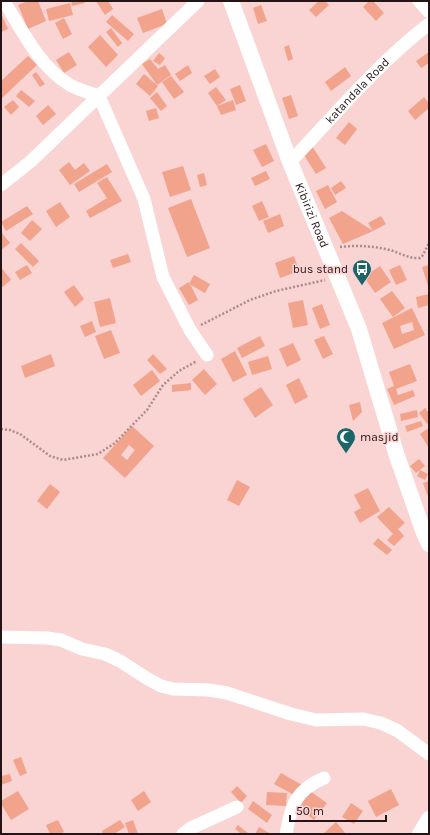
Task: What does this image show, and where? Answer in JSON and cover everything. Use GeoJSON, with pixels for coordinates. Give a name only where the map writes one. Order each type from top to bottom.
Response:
{"type":"FeatureCollection","features":[{"type":"Feature","properties":{"kind":"street"},"geometry":{"type":"LineString","coordinates":[[1,185],[30,162],[198,1]]}},
{"type":"Feature","properties":{"kind":"street","name":"Kibirizi Road"},"geometry":{"type":"LineString","coordinates":[[231,1],[290,162],[359,330],[397,456],[427,537]]}},
{"type":"Feature","properties":{"kind":"street"},"geometry":{"type":"LineString","coordinates":[[419,1],[429,12]]}},
{"type":"Feature","properties":{"kind":"street"},"geometry":{"type":"LineString","coordinates":[[7,6],[34,49],[52,70],[70,85],[99,96],[144,199],[163,277],[190,330],[207,355]]}},
{"type":"Feature","properties":{"kind":"street","name":"katandala Road"},"geometry":{"type":"LineString","coordinates":[[290,162],[388,60],[429,24]]}},
{"type":"Feature","properties":{"kind":"street"},"geometry":{"type":"LineString","coordinates":[[1,637],[47,638],[61,640],[82,649],[105,654],[120,661],[161,686],[173,690],[209,690],[227,693],[291,714],[316,720],[362,719],[381,723],[398,731],[429,754]]}},
{"type":"Feature","properties":{"kind":"street"},"geometry":{"type":"LineString","coordinates":[[286,834],[294,802],[301,793],[313,783],[324,778]]}},
{"type":"Feature","properties":{"kind":"street"},"geometry":{"type":"LineString","coordinates":[[183,834],[205,822],[237,808]]}},
{"type":"Feature","properties":{"kind":"street"},"geometry":{"type":"LineString","coordinates":[[420,834],[429,819]]}},
{"type":"Feature","properties":{"kind":"path"},"geometry":{"type":"LineString","coordinates":[[326,248],[365,246],[390,250],[414,259],[420,258],[423,255],[429,243]]}},
{"type":"Feature","properties":{"kind":"path"},"geometry":{"type":"LineString","coordinates":[[190,330],[250,300],[276,291],[338,277]]}},
{"type":"Feature","properties":{"kind":"path"},"geometry":{"type":"LineString","coordinates":[[1,429],[10,430],[20,434],[50,456],[63,460],[98,454],[115,443],[146,410],[163,385],[179,371],[207,355]]}},
{"type":"Feature","properties":{"kind":"building"},"geometry":{"type":"Polygon","coordinates":[[[28,1],[38,1],[46,21],[28,29],[18,5],[28,1]]]}},
{"type":"Feature","properties":{"kind":"building"},"geometry":{"type":"Polygon","coordinates":[[[71,1],[84,1],[85,3],[72,6],[71,1]]]}},
{"type":"Feature","properties":{"kind":"building"},"geometry":{"type":"Polygon","coordinates":[[[96,1],[108,1],[113,9],[105,15],[96,1]]]}},
{"type":"Feature","properties":{"kind":"building"},"geometry":{"type":"Polygon","coordinates":[[[319,1],[325,1],[329,5],[316,17],[309,10],[319,1]]]}},
{"type":"Feature","properties":{"kind":"building"},"geometry":{"type":"Polygon","coordinates":[[[369,1],[373,1],[384,13],[376,21],[363,7],[369,1]]]}},
{"type":"Feature","properties":{"kind":"building"},"geometry":{"type":"Polygon","coordinates":[[[70,3],[73,15],[49,21],[46,9],[70,3]]]}},
{"type":"Feature","properties":{"kind":"building"},"geometry":{"type":"Polygon","coordinates":[[[261,5],[267,21],[258,24],[253,8],[261,5]]]}},
{"type":"Feature","properties":{"kind":"building"},"geometry":{"type":"Polygon","coordinates":[[[162,9],[167,24],[143,33],[137,18],[162,9]]]}},
{"type":"Feature","properties":{"kind":"building"},"geometry":{"type":"Polygon","coordinates":[[[1,13],[8,29],[1,32],[1,13]]]}},
{"type":"Feature","properties":{"kind":"building"},"geometry":{"type":"Polygon","coordinates":[[[112,15],[134,34],[128,41],[106,22],[112,15]]]}},
{"type":"Feature","properties":{"kind":"building"},"geometry":{"type":"Polygon","coordinates":[[[64,18],[72,34],[63,39],[55,23],[64,18]]]}},
{"type":"Feature","properties":{"kind":"building"},"geometry":{"type":"Polygon","coordinates":[[[111,28],[122,43],[118,47],[106,32],[111,28]]]}},
{"type":"Feature","properties":{"kind":"building"},"geometry":{"type":"Polygon","coordinates":[[[100,35],[118,55],[106,67],[88,47],[100,35]]]}},
{"type":"Feature","properties":{"kind":"building"},"geometry":{"type":"Polygon","coordinates":[[[289,45],[293,59],[288,61],[284,47],[289,45]]]}},
{"type":"Feature","properties":{"kind":"building"},"geometry":{"type":"Polygon","coordinates":[[[69,52],[77,65],[64,73],[56,60],[69,52]]]}},
{"type":"Feature","properties":{"kind":"building"},"geometry":{"type":"Polygon","coordinates":[[[429,52],[429,63],[421,68],[416,61],[429,52]]]}},
{"type":"Feature","properties":{"kind":"building"},"geometry":{"type":"Polygon","coordinates":[[[159,53],[165,58],[160,65],[153,61],[159,53]]]}},
{"type":"Feature","properties":{"kind":"building"},"geometry":{"type":"Polygon","coordinates":[[[28,56],[37,65],[1,99],[1,81],[28,56]]]}},
{"type":"Feature","properties":{"kind":"building"},"geometry":{"type":"Polygon","coordinates":[[[150,59],[158,69],[165,65],[171,75],[157,85],[142,64],[150,59]]]}},
{"type":"Feature","properties":{"kind":"building"},"geometry":{"type":"Polygon","coordinates":[[[188,65],[192,73],[180,81],[175,74],[188,65]]]}},
{"type":"Feature","properties":{"kind":"building"},"geometry":{"type":"Polygon","coordinates":[[[345,67],[351,76],[331,91],[325,82],[345,67]]]}},
{"type":"Feature","properties":{"kind":"building"},"geometry":{"type":"Polygon","coordinates":[[[215,69],[220,77],[210,84],[204,76],[215,69]]]}},
{"type":"Feature","properties":{"kind":"building"},"geometry":{"type":"Polygon","coordinates":[[[36,72],[45,84],[40,87],[32,75],[36,72]]]}},
{"type":"Feature","properties":{"kind":"building"},"geometry":{"type":"Polygon","coordinates":[[[144,74],[158,86],[150,96],[136,84],[144,74]]]}},
{"type":"Feature","properties":{"kind":"building"},"geometry":{"type":"Polygon","coordinates":[[[171,76],[184,92],[174,99],[162,82],[171,76]]]}},
{"type":"Feature","properties":{"kind":"building"},"geometry":{"type":"Polygon","coordinates":[[[240,85],[246,101],[236,105],[230,89],[240,85]]]}},
{"type":"Feature","properties":{"kind":"building"},"geometry":{"type":"Polygon","coordinates":[[[216,87],[226,100],[217,106],[208,93],[216,87]]]}},
{"type":"Feature","properties":{"kind":"building"},"geometry":{"type":"Polygon","coordinates":[[[21,90],[35,101],[29,107],[16,96],[21,90]]]}},
{"type":"Feature","properties":{"kind":"building"},"geometry":{"type":"Polygon","coordinates":[[[157,92],[167,106],[161,111],[150,98],[157,92]]]}},
{"type":"Feature","properties":{"kind":"building"},"geometry":{"type":"Polygon","coordinates":[[[291,95],[298,116],[289,119],[282,98],[291,95]]]}},
{"type":"Feature","properties":{"kind":"building"},"geometry":{"type":"Polygon","coordinates":[[[424,97],[429,103],[429,108],[415,120],[408,111],[424,97]]]}},
{"type":"Feature","properties":{"kind":"building"},"geometry":{"type":"Polygon","coordinates":[[[13,100],[19,107],[11,115],[4,107],[13,100]]]}},
{"type":"Feature","properties":{"kind":"building"},"geometry":{"type":"Polygon","coordinates":[[[233,100],[236,110],[221,115],[217,106],[233,100]]]}},
{"type":"Feature","properties":{"kind":"building"},"geometry":{"type":"Polygon","coordinates":[[[48,105],[56,114],[43,125],[36,116],[48,105]]]}},
{"type":"Feature","properties":{"kind":"building"},"geometry":{"type":"Polygon","coordinates":[[[156,108],[159,118],[149,121],[146,111],[156,108]]]}},
{"type":"Feature","properties":{"kind":"building"},"geometry":{"type":"Polygon","coordinates":[[[349,122],[357,129],[345,145],[336,138],[349,122]]]}},
{"type":"Feature","properties":{"kind":"building"},"geometry":{"type":"Polygon","coordinates":[[[266,144],[274,161],[262,167],[253,150],[266,144]]]}},
{"type":"Feature","properties":{"kind":"building"},"geometry":{"type":"Polygon","coordinates":[[[312,146],[326,168],[316,174],[302,152],[312,146]]]}},
{"type":"Feature","properties":{"kind":"building"},"geometry":{"type":"Polygon","coordinates":[[[69,162],[75,170],[84,163],[90,171],[70,185],[59,170],[69,162]]]}},
{"type":"Feature","properties":{"kind":"building"},"geometry":{"type":"Polygon","coordinates":[[[107,164],[112,172],[79,192],[74,184],[107,164]]]}},
{"type":"Feature","properties":{"kind":"building"},"geometry":{"type":"Polygon","coordinates":[[[183,166],[191,190],[170,197],[162,172],[183,166]]]}},
{"type":"Feature","properties":{"kind":"building"},"geometry":{"type":"Polygon","coordinates":[[[266,171],[270,179],[255,186],[251,178],[266,171]]]}},
{"type":"Feature","properties":{"kind":"building"},"geometry":{"type":"Polygon","coordinates":[[[204,173],[207,185],[200,187],[197,175],[204,173]]]}},
{"type":"Feature","properties":{"kind":"building"},"geometry":{"type":"Polygon","coordinates":[[[107,177],[122,201],[90,218],[86,211],[107,198],[97,183],[107,177]]]}},
{"type":"Feature","properties":{"kind":"building"},"geometry":{"type":"Polygon","coordinates":[[[341,181],[346,188],[335,195],[331,188],[341,181]]]}},
{"type":"Feature","properties":{"kind":"building"},"geometry":{"type":"Polygon","coordinates":[[[328,185],[337,202],[325,209],[316,191],[328,185]]]}},
{"type":"Feature","properties":{"kind":"building"},"geometry":{"type":"Polygon","coordinates":[[[191,199],[210,248],[187,257],[168,208],[191,199]]]}},
{"type":"Feature","properties":{"kind":"building"},"geometry":{"type":"Polygon","coordinates":[[[262,201],[269,217],[259,221],[252,206],[262,201]]]}},
{"type":"Feature","properties":{"kind":"building"},"geometry":{"type":"Polygon","coordinates":[[[60,202],[70,217],[56,227],[46,211],[60,202]]]}},
{"type":"Feature","properties":{"kind":"building"},"geometry":{"type":"Polygon","coordinates":[[[27,206],[33,214],[6,231],[1,222],[27,206]]]}},
{"type":"Feature","properties":{"kind":"building"},"geometry":{"type":"Polygon","coordinates":[[[342,211],[373,231],[343,244],[329,218],[342,211]]]}},
{"type":"Feature","properties":{"kind":"building"},"geometry":{"type":"Polygon","coordinates":[[[280,214],[284,226],[268,233],[263,221],[280,214]]]}},
{"type":"Feature","properties":{"kind":"building"},"geometry":{"type":"Polygon","coordinates":[[[381,216],[386,224],[373,231],[368,223],[381,216]]]}},
{"type":"Feature","properties":{"kind":"building"},"geometry":{"type":"Polygon","coordinates":[[[32,220],[42,229],[30,241],[21,233],[32,220]]]}},
{"type":"Feature","properties":{"kind":"building"},"geometry":{"type":"Polygon","coordinates":[[[1,232],[10,243],[1,250],[1,232]]]}},
{"type":"Feature","properties":{"kind":"building"},"geometry":{"type":"Polygon","coordinates":[[[21,243],[39,261],[33,267],[15,249],[21,243]]]}},
{"type":"Feature","properties":{"kind":"building"},"geometry":{"type":"Polygon","coordinates":[[[128,254],[131,262],[113,268],[110,260],[128,254]]]}},
{"type":"Feature","properties":{"kind":"building"},"geometry":{"type":"Polygon","coordinates":[[[294,256],[299,271],[280,278],[275,263],[294,256]]]}},
{"type":"Feature","properties":{"kind":"building"},"geometry":{"type":"Polygon","coordinates":[[[27,265],[32,273],[20,280],[15,272],[27,265]]]}},
{"type":"Feature","properties":{"kind":"building"},"geometry":{"type":"Polygon","coordinates":[[[400,265],[407,280],[396,285],[389,270],[400,265]]]}},
{"type":"Feature","properties":{"kind":"building"},"geometry":{"type":"Polygon","coordinates":[[[429,265],[429,289],[422,267],[429,265]]]}},
{"type":"Feature","properties":{"kind":"building"},"geometry":{"type":"Polygon","coordinates":[[[380,266],[391,282],[375,293],[364,277],[380,266]]]}},
{"type":"Feature","properties":{"kind":"building"},"geometry":{"type":"Polygon","coordinates":[[[1,267],[11,280],[1,288],[1,267]]]}},
{"type":"Feature","properties":{"kind":"building"},"geometry":{"type":"Polygon","coordinates":[[[194,275],[210,284],[205,293],[189,284],[194,275]]]}},
{"type":"Feature","properties":{"kind":"building"},"geometry":{"type":"Polygon","coordinates":[[[189,282],[198,300],[189,305],[179,288],[189,282]]]}},
{"type":"Feature","properties":{"kind":"building"},"geometry":{"type":"Polygon","coordinates":[[[74,285],[84,299],[75,307],[64,292],[74,285]]]}},
{"type":"Feature","properties":{"kind":"building"},"geometry":{"type":"Polygon","coordinates":[[[392,291],[405,308],[393,317],[380,299],[392,291]]]}},
{"type":"Feature","properties":{"kind":"building"},"geometry":{"type":"Polygon","coordinates":[[[429,294],[429,305],[418,308],[416,297],[429,294]]]}},
{"type":"Feature","properties":{"kind":"building"},"geometry":{"type":"Polygon","coordinates":[[[110,298],[116,323],[100,327],[94,302],[110,298]]]}},
{"type":"Feature","properties":{"kind":"building"},"geometry":{"type":"Polygon","coordinates":[[[303,300],[308,325],[293,328],[288,303],[303,300]]]}},
{"type":"Feature","properties":{"kind":"building"},"geometry":{"type":"Polygon","coordinates":[[[322,304],[330,325],[320,329],[312,308],[322,304]]]}},
{"type":"Feature","properties":{"kind":"building"},"geometry":{"type":"Polygon","coordinates":[[[412,308],[425,335],[394,349],[382,323],[412,308]],[[412,322],[400,326],[402,334],[414,330],[412,322]]]}},
{"type":"Feature","properties":{"kind":"building"},"geometry":{"type":"Polygon","coordinates":[[[92,321],[96,332],[85,337],[80,326],[92,321]]]}},
{"type":"Feature","properties":{"kind":"building"},"geometry":{"type":"Polygon","coordinates":[[[111,330],[120,353],[104,359],[95,336],[111,330]]]}},
{"type":"Feature","properties":{"kind":"building"},"geometry":{"type":"Polygon","coordinates":[[[260,336],[265,346],[242,358],[237,348],[260,336]]]}},
{"type":"Feature","properties":{"kind":"building"},"geometry":{"type":"Polygon","coordinates":[[[324,336],[333,354],[323,359],[314,340],[324,336]]]}},
{"type":"Feature","properties":{"kind":"building"},"geometry":{"type":"Polygon","coordinates":[[[293,343],[301,360],[287,367],[279,349],[293,343]]]}},
{"type":"Feature","properties":{"kind":"building"},"geometry":{"type":"Polygon","coordinates":[[[235,351],[247,375],[233,382],[221,359],[235,351]]]}},
{"type":"Feature","properties":{"kind":"building"},"geometry":{"type":"Polygon","coordinates":[[[51,354],[55,366],[25,378],[21,366],[51,354]]]}},
{"type":"Feature","properties":{"kind":"building"},"geometry":{"type":"Polygon","coordinates":[[[153,354],[167,369],[160,374],[147,360],[153,354]]]}},
{"type":"Feature","properties":{"kind":"building"},"geometry":{"type":"Polygon","coordinates":[[[268,356],[272,369],[252,375],[248,362],[268,356]]]}},
{"type":"Feature","properties":{"kind":"building"},"geometry":{"type":"Polygon","coordinates":[[[410,364],[417,381],[396,389],[398,395],[413,390],[415,396],[394,405],[387,389],[394,386],[389,372],[410,364]]]}},
{"type":"Feature","properties":{"kind":"building"},"geometry":{"type":"Polygon","coordinates":[[[204,369],[217,384],[205,395],[192,380],[204,369]]]}},
{"type":"Feature","properties":{"kind":"building"},"geometry":{"type":"Polygon","coordinates":[[[152,370],[160,381],[141,396],[133,385],[152,370]]]}},
{"type":"Feature","properties":{"kind":"building"},"geometry":{"type":"Polygon","coordinates":[[[299,378],[308,397],[295,404],[286,385],[299,378]]]}},
{"type":"Feature","properties":{"kind":"building"},"geometry":{"type":"Polygon","coordinates":[[[191,383],[191,390],[172,392],[172,385],[191,383]]]}},
{"type":"Feature","properties":{"kind":"building"},"geometry":{"type":"Polygon","coordinates":[[[261,387],[273,405],[255,418],[243,399],[261,387]]]}},
{"type":"Feature","properties":{"kind":"building"},"geometry":{"type":"Polygon","coordinates":[[[360,402],[362,412],[353,421],[349,405],[360,402]]]}},
{"type":"Feature","properties":{"kind":"building"},"geometry":{"type":"Polygon","coordinates":[[[425,408],[429,413],[429,422],[427,424],[419,413],[425,408]]]}},
{"type":"Feature","properties":{"kind":"building"},"geometry":{"type":"Polygon","coordinates":[[[417,410],[418,417],[401,421],[400,414],[417,410]]]}},
{"type":"Feature","properties":{"kind":"building"},"geometry":{"type":"Polygon","coordinates":[[[421,421],[423,426],[407,432],[405,426],[421,421]]]}},
{"type":"Feature","properties":{"kind":"building"},"geometry":{"type":"Polygon","coordinates":[[[132,426],[154,446],[125,478],[103,458],[132,426]],[[129,445],[121,455],[127,460],[135,450],[129,445]]]}},
{"type":"Feature","properties":{"kind":"building"},"geometry":{"type":"Polygon","coordinates":[[[427,429],[429,431],[429,448],[420,434],[427,429]]]}},
{"type":"Feature","properties":{"kind":"building"},"geometry":{"type":"Polygon","coordinates":[[[419,459],[425,466],[416,473],[410,466],[419,459]]]}},
{"type":"Feature","properties":{"kind":"building"},"geometry":{"type":"Polygon","coordinates":[[[420,470],[428,474],[425,480],[417,476],[420,470]]]}},
{"type":"Feature","properties":{"kind":"building"},"geometry":{"type":"Polygon","coordinates":[[[237,480],[250,487],[239,506],[227,500],[237,480]]]}},
{"type":"Feature","properties":{"kind":"building"},"geometry":{"type":"Polygon","coordinates":[[[429,481],[429,499],[423,483],[429,481]]]}},
{"type":"Feature","properties":{"kind":"building"},"geometry":{"type":"Polygon","coordinates":[[[50,484],[60,492],[47,509],[37,501],[50,484]]]}},
{"type":"Feature","properties":{"kind":"building"},"geometry":{"type":"Polygon","coordinates":[[[368,488],[380,511],[360,523],[354,512],[361,508],[354,495],[368,488]]]}},
{"type":"Feature","properties":{"kind":"building"},"geometry":{"type":"Polygon","coordinates":[[[389,507],[405,523],[398,529],[404,536],[394,546],[387,540],[393,534],[377,517],[389,507]]]}},
{"type":"Feature","properties":{"kind":"building"},"geometry":{"type":"Polygon","coordinates":[[[378,538],[392,550],[387,555],[373,544],[378,538]]]}},
{"type":"Feature","properties":{"kind":"building"},"geometry":{"type":"Polygon","coordinates":[[[21,757],[27,773],[20,776],[13,760],[21,757]]]}},
{"type":"Feature","properties":{"kind":"building"},"geometry":{"type":"Polygon","coordinates":[[[281,773],[302,785],[296,796],[274,784],[281,773]]]}},
{"type":"Feature","properties":{"kind":"building"},"geometry":{"type":"Polygon","coordinates":[[[10,774],[12,781],[1,785],[1,776],[10,774]]]}},
{"type":"Feature","properties":{"kind":"building"},"geometry":{"type":"Polygon","coordinates":[[[237,786],[247,796],[241,803],[231,792],[237,786]]]}},
{"type":"Feature","properties":{"kind":"building"},"geometry":{"type":"Polygon","coordinates":[[[391,789],[399,805],[376,817],[368,801],[391,789]]]}},
{"type":"Feature","properties":{"kind":"building"},"geometry":{"type":"Polygon","coordinates":[[[18,791],[29,809],[11,820],[1,804],[1,801],[18,791]]]}},
{"type":"Feature","properties":{"kind":"building"},"geometry":{"type":"Polygon","coordinates":[[[144,791],[151,802],[138,811],[131,800],[144,791]]]}},
{"type":"Feature","properties":{"kind":"building"},"geometry":{"type":"Polygon","coordinates":[[[310,791],[327,803],[314,820],[298,808],[310,791]]]}},
{"type":"Feature","properties":{"kind":"building"},"geometry":{"type":"Polygon","coordinates":[[[267,792],[287,793],[286,806],[266,805],[267,792]]]}},
{"type":"Feature","properties":{"kind":"building"},"geometry":{"type":"Polygon","coordinates":[[[253,801],[272,815],[267,823],[248,809],[253,801]]]}},
{"type":"Feature","properties":{"kind":"building"},"geometry":{"type":"Polygon","coordinates":[[[351,803],[363,811],[354,824],[342,817],[351,803]]]}},
{"type":"Feature","properties":{"kind":"building"},"geometry":{"type":"Polygon","coordinates":[[[58,820],[64,832],[59,834],[50,834],[46,825],[58,820]]]}},
{"type":"Feature","properties":{"kind":"building"},"geometry":{"type":"Polygon","coordinates":[[[120,820],[125,827],[114,834],[103,834],[102,831],[120,820]]]}},
{"type":"Feature","properties":{"kind":"building"},"geometry":{"type":"Polygon","coordinates":[[[133,820],[138,834],[129,834],[125,823],[133,820]]]}},
{"type":"Feature","properties":{"kind":"building"},"geometry":{"type":"Polygon","coordinates":[[[336,822],[346,834],[323,834],[336,822]]]}},
{"type":"Feature","properties":{"kind":"building"},"geometry":{"type":"Polygon","coordinates":[[[238,825],[249,834],[241,834],[235,829],[238,825]]]}},
{"type":"Feature","properties":{"kind":"building"},"geometry":{"type":"Polygon","coordinates":[[[259,827],[271,834],[255,834],[259,827]]]}},
{"type":"Feature","properties":{"kind":"place","name":"bus stand"},"geometry":{"type":"Point","coordinates":[362,286]}},
{"type":"Feature","properties":{"kind":"place","name":"masjid"},"geometry":{"type":"Point","coordinates":[346,454]}}]}
